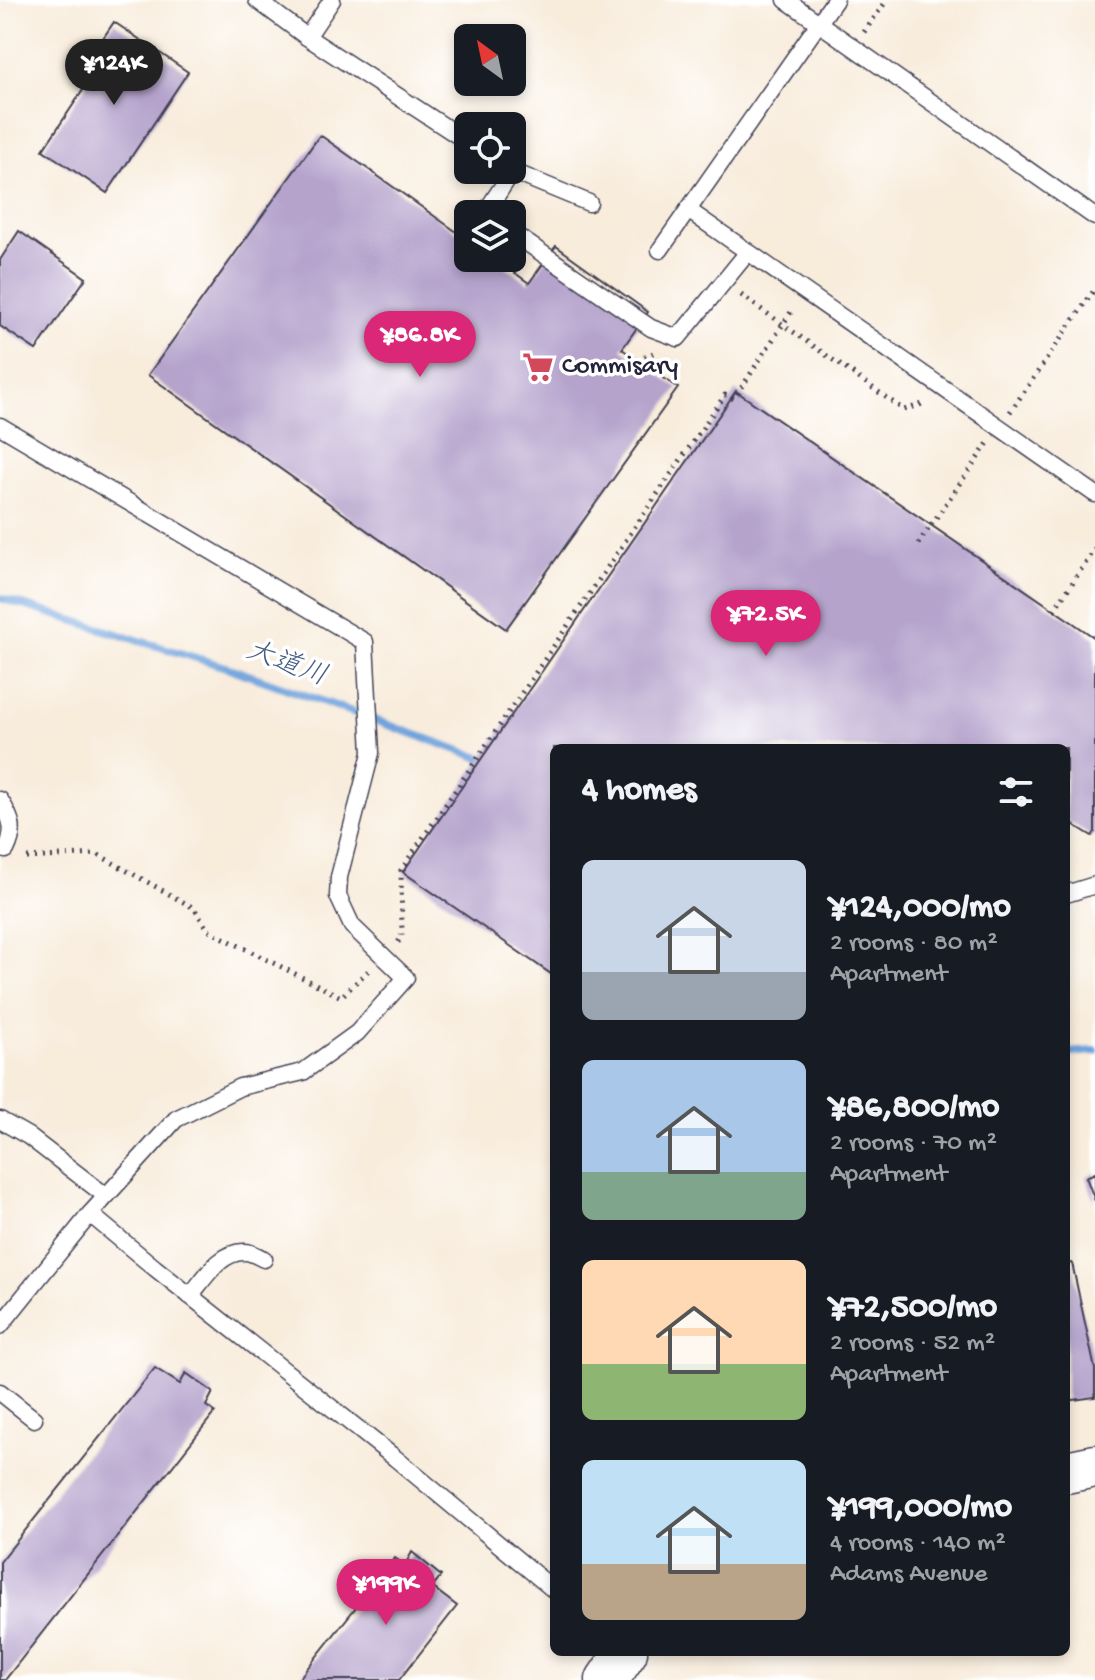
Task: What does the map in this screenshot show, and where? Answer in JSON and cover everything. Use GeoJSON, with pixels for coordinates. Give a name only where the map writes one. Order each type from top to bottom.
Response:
{"type":"FeatureCollection","features":[{"type":"Feature","properties":{"kind":"street"},"geometry":{"type":"LineString","coordinates":[[1070,1471],[1095,1466]]}},
{"type":"Feature","properties":{"kind":"street"},"geometry":{"type":"LineString","coordinates":[[607,1680],[623,1656]]}},
{"type":"Feature","properties":{"kind":"lane"},"geometry":{"type":"LineString","coordinates":[[257,0],[307,37],[454,133]]}},
{"type":"Feature","properties":{"kind":"lane"},"geometry":{"type":"LineString","coordinates":[[307,37],[332,0]]}},
{"type":"Feature","properties":{"kind":"lane"},"geometry":{"type":"LineString","coordinates":[[786,0],[1095,217]]}},
{"type":"Feature","properties":{"kind":"lane"},"geometry":{"type":"LineString","coordinates":[[660,250],[835,0]]}},
{"type":"Feature","properties":{"kind":"lane"},"geometry":{"type":"LineString","coordinates":[[526,177],[589,203]]}},
{"type":"Feature","properties":{"kind":"lane"},"geometry":{"type":"LineString","coordinates":[[688,210],[1095,494]]}},
{"type":"Feature","properties":{"kind":"lane"},"geometry":{"type":"LineString","coordinates":[[526,242],[651,328],[678,338],[748,252]]}},
{"type":"Feature","properties":{"kind":"lane"},"geometry":{"type":"LineString","coordinates":[[0,426],[365,642],[371,753],[339,877],[338,896],[352,926],[406,978],[357,1033],[303,1072],[240,1087],[176,1119],[90,1214],[0,1326]]}},
{"type":"Feature","properties":{"kind":"lane"},"geometry":{"type":"LineString","coordinates":[[0,800],[10,816],[14,835],[10,855]]}},
{"type":"Feature","properties":{"kind":"lane"},"geometry":{"type":"LineString","coordinates":[[1070,893],[1095,885]]}},
{"type":"Feature","properties":{"kind":"lane"},"geometry":{"type":"LineString","coordinates":[[0,1120],[28,1136],[106,1196]]}},
{"type":"Feature","properties":{"kind":"lane"},"geometry":{"type":"LineString","coordinates":[[90,1214],[395,1458],[550,1587]]}},
{"type":"Feature","properties":{"kind":"lane"},"geometry":{"type":"LineString","coordinates":[[190,1296],[216,1265],[229,1255],[246,1252],[264,1259]]}},
{"type":"Feature","properties":{"kind":"lane"},"geometry":{"type":"LineString","coordinates":[[0,1392],[34,1419]]}},
{"type":"Feature","properties":{"kind":"path"},"geometry":{"type":"LineString","coordinates":[[853,47],[887,0]]}},
{"type":"Feature","properties":{"kind":"path"},"geometry":{"type":"LineString","coordinates":[[10,855],[97,854],[194,908],[208,930],[341,997],[402,938],[401,870],[725,395],[734,399],[805,291]]}},
{"type":"Feature","properties":{"kind":"path"},"geometry":{"type":"LineString","coordinates":[[737,292],[904,410],[927,402]]}},
{"type":"Feature","properties":{"kind":"path"},"geometry":{"type":"LineString","coordinates":[[637,360],[656,351]]}},
{"type":"Feature","properties":{"kind":"path"},"geometry":{"type":"LineString","coordinates":[[1054,610],[1095,549]]}},
{"type":"Feature","properties":{"kind":"building"},"geometry":{"type":"Polygon","coordinates":[[[114,22],[188,72],[107,193],[43,150],[87,84],[77,77],[114,22]]]}},
{"type":"Feature","properties":{"kind":"building"},"geometry":{"type":"Polygon","coordinates":[[[320,135],[454,230],[454,272],[514,272],[529,283],[556,246],[648,312],[622,349],[678,388],[506,629],[148,375],[320,135]]]}},
{"type":"Feature","properties":{"kind":"building"},"geometry":{"type":"Polygon","coordinates":[[[19,231],[86,278],[36,350],[0,326],[0,260],[19,231]]]}},
{"type":"Feature","properties":{"kind":"building"},"geometry":{"type":"Polygon","coordinates":[[[736,391],[1095,638],[1095,832],[1092,836],[1070,822],[1070,744],[550,744],[550,973],[403,872],[736,391]]]}},
{"type":"Feature","properties":{"kind":"building"},"geometry":{"type":"Polygon","coordinates":[[[1095,1173],[1095,1201],[1086,1177],[1095,1173]]]}},
{"type":"Feature","properties":{"kind":"building"},"geometry":{"type":"Polygon","coordinates":[[[1070,1263],[1095,1369],[1095,1397],[1070,1400],[1070,1263]]]}},
{"type":"Feature","properties":{"kind":"building"},"geometry":{"type":"Polygon","coordinates":[[[155,1368],[180,1384],[186,1373],[213,1392],[206,1406],[215,1412],[5,1680],[0,1680],[0,1562],[155,1368]]]}},
{"type":"Feature","properties":{"kind":"building"},"geometry":{"type":"Polygon","coordinates":[[[412,1552],[441,1576],[432,1587],[457,1606],[399,1680],[298,1680],[395,1558],[405,1565],[412,1552]]]}},
{"type":"Feature","properties":{"kind":"waterway","name":"大道川"},"geometry":{"type":"LineString","coordinates":[[0,598],[229,668],[489,761]]}},
{"type":"Feature","properties":{"kind":"waterway"},"geometry":{"type":"LineString","coordinates":[[1070,1053],[1095,1051]]}},
{"type":"Feature","properties":{"kind":"place","name":"Commisary"},"geometry":{"type":"Point","coordinates":[538,367]}}]}
